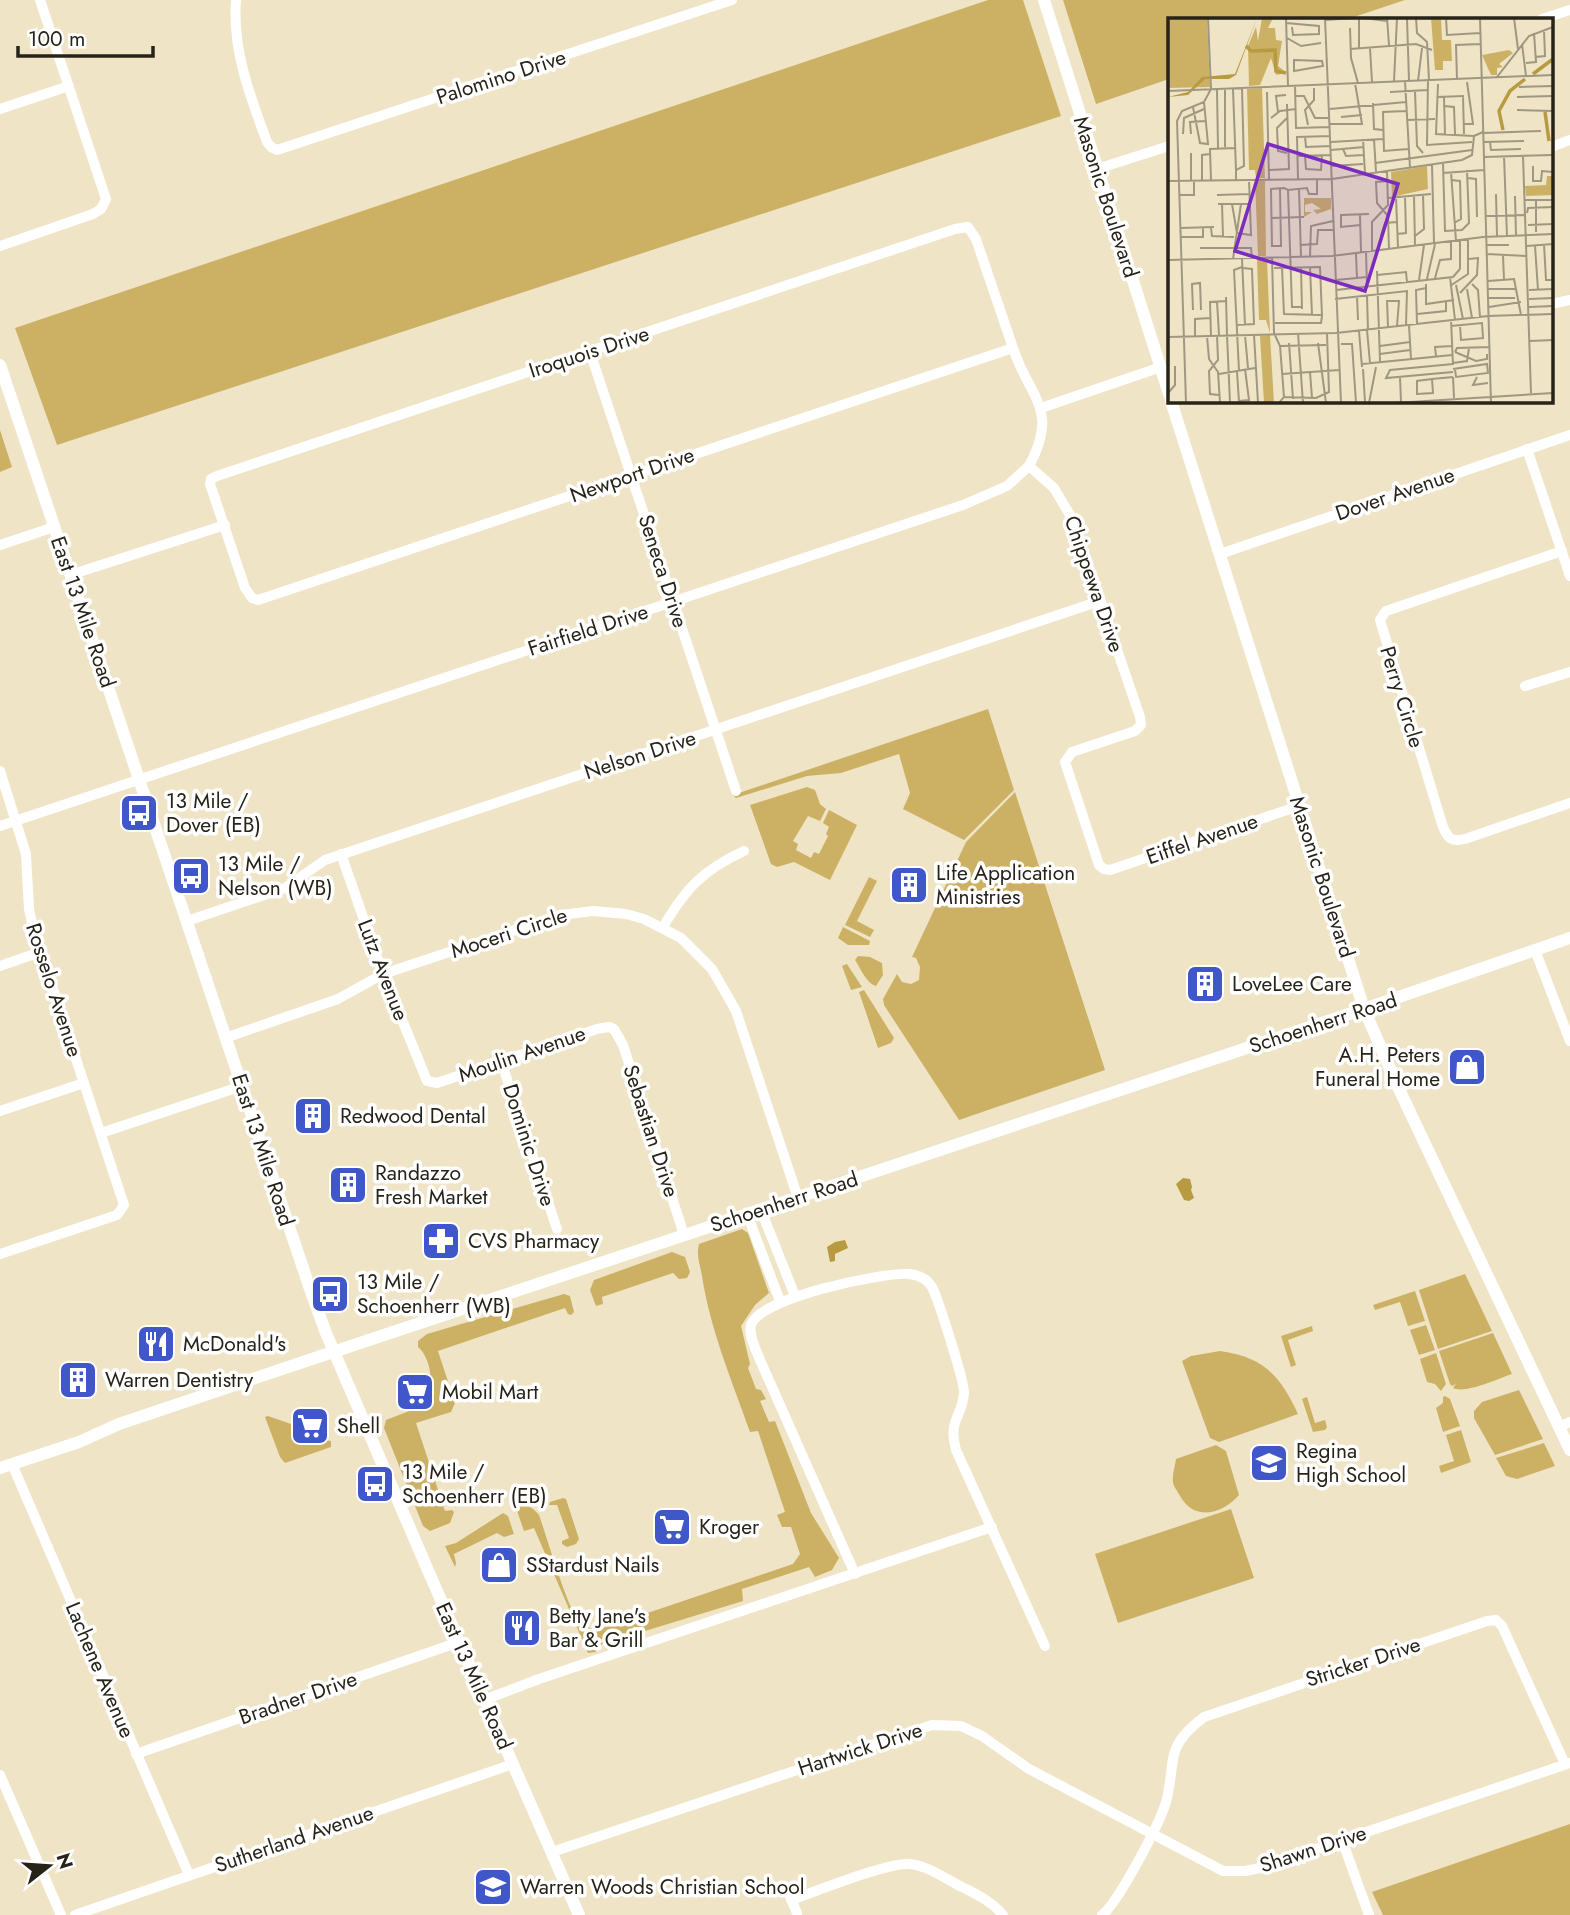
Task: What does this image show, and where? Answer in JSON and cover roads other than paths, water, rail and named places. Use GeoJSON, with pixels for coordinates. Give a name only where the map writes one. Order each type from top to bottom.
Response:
{"type":"FeatureCollection","features":[{"type":"Feature","properties":{"kind":"main road","name":"Masonic Boulevard"},"geometry":{"type":"LineString","coordinates":[[1044,0],[1168,391]]}},
{"type":"Feature","properties":{"kind":"main road","name":"East 13 Mile Road"},"geometry":{"type":"LineString","coordinates":[[0,365],[310,1289],[459,1642],[579,1915]]}},
{"type":"Feature","properties":{"kind":"main road","name":"Masonic Boulevard"},"geometry":{"type":"LineString","coordinates":[[1171,402],[1364,1009],[1399,1089],[1565,1424],[1570,1450]]}},
{"type":"Feature","properties":{"kind":"main road","name":"Schoenherr Road"},"geometry":{"type":"LineString","coordinates":[[6,1466],[335,1351],[1570,938]]}},
{"type":"Feature","properties":{"kind":"street"},"geometry":{"type":"LineString","coordinates":[[0,246],[97,212],[106,199],[40,0]]}},
{"type":"Feature","properties":{"kind":"street","name":"Palomino Drive"},"geometry":{"type":"LineString","coordinates":[[236,0],[236,38],[242,69],[265,136],[271,147],[281,150],[694,7],[732,0]]}},
{"type":"Feature","properties":{"kind":"street"},"geometry":{"type":"LineString","coordinates":[[1545,18],[1570,10]]}},
{"type":"Feature","properties":{"kind":"street"},"geometry":{"type":"LineString","coordinates":[[0,109],[69,86]]}},
{"type":"Feature","properties":{"kind":"street"},"geometry":{"type":"LineString","coordinates":[[1552,147],[1570,140]]}},
{"type":"Feature","properties":{"kind":"street"},"geometry":{"type":"LineString","coordinates":[[1097,169],[1168,146]]}},
{"type":"Feature","properties":{"kind":"street","name":"Iroquois Drive"},"geometry":{"type":"LineString","coordinates":[[225,525],[211,479],[955,229],[968,227],[976,239],[1013,348]]}},
{"type":"Feature","properties":{"kind":"street"},"geometry":{"type":"LineString","coordinates":[[1552,304],[1570,300]]}},
{"type":"Feature","properties":{"kind":"street"},"geometry":{"type":"LineString","coordinates":[[1013,348],[1041,408],[1042,435],[1029,466]]}},
{"type":"Feature","properties":{"kind":"street","name":"Newport Drive"},"geometry":{"type":"LineString","coordinates":[[225,525],[245,588],[252,598],[258,600],[1013,348]]}},
{"type":"Feature","properties":{"kind":"street","name":"Seneca Drive"},"geometry":{"type":"LineString","coordinates":[[590,352],[736,791]]}},
{"type":"Feature","properties":{"kind":"street"},"geometry":{"type":"LineString","coordinates":[[1041,408],[1161,367]]}},
{"type":"Feature","properties":{"kind":"street","name":"Dover Avenue"},"geometry":{"type":"LineString","coordinates":[[1220,554],[1570,435]]}},
{"type":"Feature","properties":{"kind":"street"},"geometry":{"type":"LineString","coordinates":[[1527,449],[1570,576]]}},
{"type":"Feature","properties":{"kind":"street","name":"Chippewa Drive"},"geometry":{"type":"LineString","coordinates":[[1029,466],[1054,488],[1069,512],[1141,725],[1135,731],[1072,752],[1065,762],[1097,861],[1104,869]]}},
{"type":"Feature","properties":{"kind":"street","name":"Fairfield Drive"},"geometry":{"type":"LineString","coordinates":[[139,779],[963,505],[1007,486],[1029,466]]}},
{"type":"Feature","properties":{"kind":"street"},"geometry":{"type":"LineString","coordinates":[[70,575],[225,525]]}},
{"type":"Feature","properties":{"kind":"street"},"geometry":{"type":"LineString","coordinates":[[0,545],[54,527]]}},
{"type":"Feature","properties":{"kind":"street","name":"Perry Circle"},"geometry":{"type":"LineString","coordinates":[[1562,551],[1386,611],[1380,620],[1443,827],[1449,839],[1465,839],[1570,803]]}},
{"type":"Feature","properties":{"kind":"street","name":"Nelson Drive"},"geometry":{"type":"LineString","coordinates":[[187,920],[285,888],[319,863],[341,854],[1100,601]]}},
{"type":"Feature","properties":{"kind":"street"},"geometry":{"type":"LineString","coordinates":[[1525,687],[1570,671]]}},
{"type":"Feature","properties":{"kind":"street","name":"Rosselo Avenue"},"geometry":{"type":"LineString","coordinates":[[0,771],[26,853],[30,915],[40,952],[124,1205],[117,1215],[0,1254]]}},
{"type":"Feature","properties":{"kind":"street"},"geometry":{"type":"LineString","coordinates":[[0,826],[139,779]]}},
{"type":"Feature","properties":{"kind":"street","name":"Eiffel Avenue"},"geometry":{"type":"LineString","coordinates":[[1104,869],[1111,870],[1299,806]]}},
{"type":"Feature","properties":{"kind":"street"},"geometry":{"type":"LineString","coordinates":[[663,927],[680,898],[691,886],[713,867],[744,851]]}},
{"type":"Feature","properties":{"kind":"street","name":"Lutz Avenue"},"geometry":{"type":"LineString","coordinates":[[341,854],[383,974],[424,1076],[430,1083]]}},
{"type":"Feature","properties":{"kind":"street","name":"Moceri Circle"},"geometry":{"type":"LineString","coordinates":[[225,1038],[338,999],[383,974],[569,913],[610,911],[644,919],[681,938],[712,969],[728,993],[798,1198]]}},
{"type":"Feature","properties":{"kind":"street"},"geometry":{"type":"LineString","coordinates":[[1535,950],[1570,1041]]}},
{"type":"Feature","properties":{"kind":"street"},"geometry":{"type":"LineString","coordinates":[[0,966],[40,952]]}},
{"type":"Feature","properties":{"kind":"street","name":"Moulin Avenue"},"geometry":{"type":"LineString","coordinates":[[430,1083],[437,1083],[597,1029],[614,1028]]}},
{"type":"Feature","properties":{"kind":"street","name":"Sebastian Drive"},"geometry":{"type":"LineString","coordinates":[[614,1028],[623,1045],[684,1235]]}},
{"type":"Feature","properties":{"kind":"street","name":"Dominic Drive"},"geometry":{"type":"LineString","coordinates":[[501,1062],[556,1229]]}},
{"type":"Feature","properties":{"kind":"street"},"geometry":{"type":"LineString","coordinates":[[0,1111],[84,1083]]}},
{"type":"Feature","properties":{"kind":"street"},"geometry":{"type":"LineString","coordinates":[[101,1133],[242,1086]]}},
{"type":"Feature","properties":{"kind":"street"},"geometry":{"type":"LineString","coordinates":[[761,1210],[795,1296]]}},
{"type":"Feature","properties":{"kind":"street"},"geometry":{"type":"LineString","coordinates":[[747,1214],[780,1301]]}},
{"type":"Feature","properties":{"kind":"street"},"geometry":{"type":"LineString","coordinates":[[855,1574],[760,1360],[750,1332],[751,1324],[758,1313],[795,1296],[889,1276],[919,1276],[932,1287],[964,1383],[961,1405],[952,1434],[957,1450],[1045,1646]]}},
{"type":"Feature","properties":{"kind":"street","name":"Lachene Avenue"},"geometry":{"type":"LineString","coordinates":[[6,1466],[189,1875]]}},
{"type":"Feature","properties":{"kind":"street"},"geometry":{"type":"LineString","coordinates":[[484,1700],[539,1679],[992,1527]]}},
{"type":"Feature","properties":{"kind":"street","name":"Stricker Drive"},"geometry":{"type":"LineString","coordinates":[[1152,1833],[1165,1805],[1172,1755],[1188,1730],[1204,1717],[1492,1620],[1502,1626],[1567,1763]]}},
{"type":"Feature","properties":{"kind":"street","name":"Bradner Drive"},"geometry":{"type":"LineString","coordinates":[[136,1755],[459,1642]]}},
{"type":"Feature","properties":{"kind":"street","name":"Hartwick Drive"},"geometry":{"type":"LineString","coordinates":[[552,1852],[911,1731],[948,1724],[982,1735],[1029,1769],[1152,1833]]}},
{"type":"Feature","properties":{"kind":"street","name":"Shawn Drive"},"geometry":{"type":"LineString","coordinates":[[1152,1833],[1217,1868],[1234,1871],[1260,1867],[1567,1763]]}},
{"type":"Feature","properties":{"kind":"street","name":"Sutherland Avenue"},"geometry":{"type":"LineString","coordinates":[[75,1915],[513,1764]]}},
{"type":"Feature","properties":{"kind":"street"},"geometry":{"type":"LineString","coordinates":[[0,1775],[61,1915]]}},
{"type":"Feature","properties":{"kind":"street"},"geometry":{"type":"LineString","coordinates":[[1102,1915],[1117,1899],[1152,1833]]}},
{"type":"Feature","properties":{"kind":"street"},"geometry":{"type":"LineString","coordinates":[[1342,1840],[1361,1899],[1369,1915]]}},
{"type":"Feature","properties":{"kind":"street"},"geometry":{"type":"LineString","coordinates":[[791,1900],[887,1867],[907,1863],[960,1886],[994,1906],[1003,1915]]}},
{"type":"Feature","properties":{"kind":"street"},"geometry":{"type":"LineString","coordinates":[[786,1888],[797,1913]]}},
{"type":"Feature","properties":{"kind":"place","name":"13 Mile / Dover (EB)"},"geometry":{"type":"Point","coordinates":[139,813]}},
{"type":"Feature","properties":{"kind":"place","name":"13 Mile / Nelson (WB)"},"geometry":{"type":"Point","coordinates":[191,876]}},
{"type":"Feature","properties":{"kind":"place","name":"Life Application Ministries"},"geometry":{"type":"Point","coordinates":[909,885]}},
{"type":"Feature","properties":{"kind":"place","name":"LoveLee Care"},"geometry":{"type":"Point","coordinates":[1205,984]}},
{"type":"Feature","properties":{"kind":"place","name":"A.H. Peters Funeral Home"},"geometry":{"type":"Point","coordinates":[1467,1067]}},
{"type":"Feature","properties":{"kind":"place","name":"Redwood Dental"},"geometry":{"type":"Point","coordinates":[313,1116]}},
{"type":"Feature","properties":{"kind":"place","name":"Randazzo Fresh Market"},"geometry":{"type":"Point","coordinates":[348,1185]}},
{"type":"Feature","properties":{"kind":"place","name":"CVS Pharmacy"},"geometry":{"type":"Point","coordinates":[441,1241]}},
{"type":"Feature","properties":{"kind":"place","name":"13 Mile / Schoenherr (WB)"},"geometry":{"type":"Point","coordinates":[330,1294]}},
{"type":"Feature","properties":{"kind":"place","name":"McDonald's"},"geometry":{"type":"Point","coordinates":[156,1344]}},
{"type":"Feature","properties":{"kind":"place","name":"Warren Dentistry"},"geometry":{"type":"Point","coordinates":[78,1380]}},
{"type":"Feature","properties":{"kind":"place","name":"Mobil Mart"},"geometry":{"type":"Point","coordinates":[415,1392]}},
{"type":"Feature","properties":{"kind":"place","name":"Shell"},"geometry":{"type":"Point","coordinates":[310,1426]}},
{"type":"Feature","properties":{"kind":"place","name":"Regina High School"},"geometry":{"type":"Point","coordinates":[1269,1463]}},
{"type":"Feature","properties":{"kind":"place","name":"13 Mile / Schoenherr (EB)"},"geometry":{"type":"Point","coordinates":[375,1484]}},
{"type":"Feature","properties":{"kind":"place","name":"Kroger"},"geometry":{"type":"Point","coordinates":[672,1527]}},
{"type":"Feature","properties":{"kind":"place","name":"SStardust Nails"},"geometry":{"type":"Point","coordinates":[499,1565]}},
{"type":"Feature","properties":{"kind":"place","name":"Betty Jane's Bar & Grill"},"geometry":{"type":"Point","coordinates":[522,1628]}},
{"type":"Feature","properties":{"kind":"place","name":"Warren Woods Christian School"},"geometry":{"type":"Point","coordinates":[493,1887]}}]}
